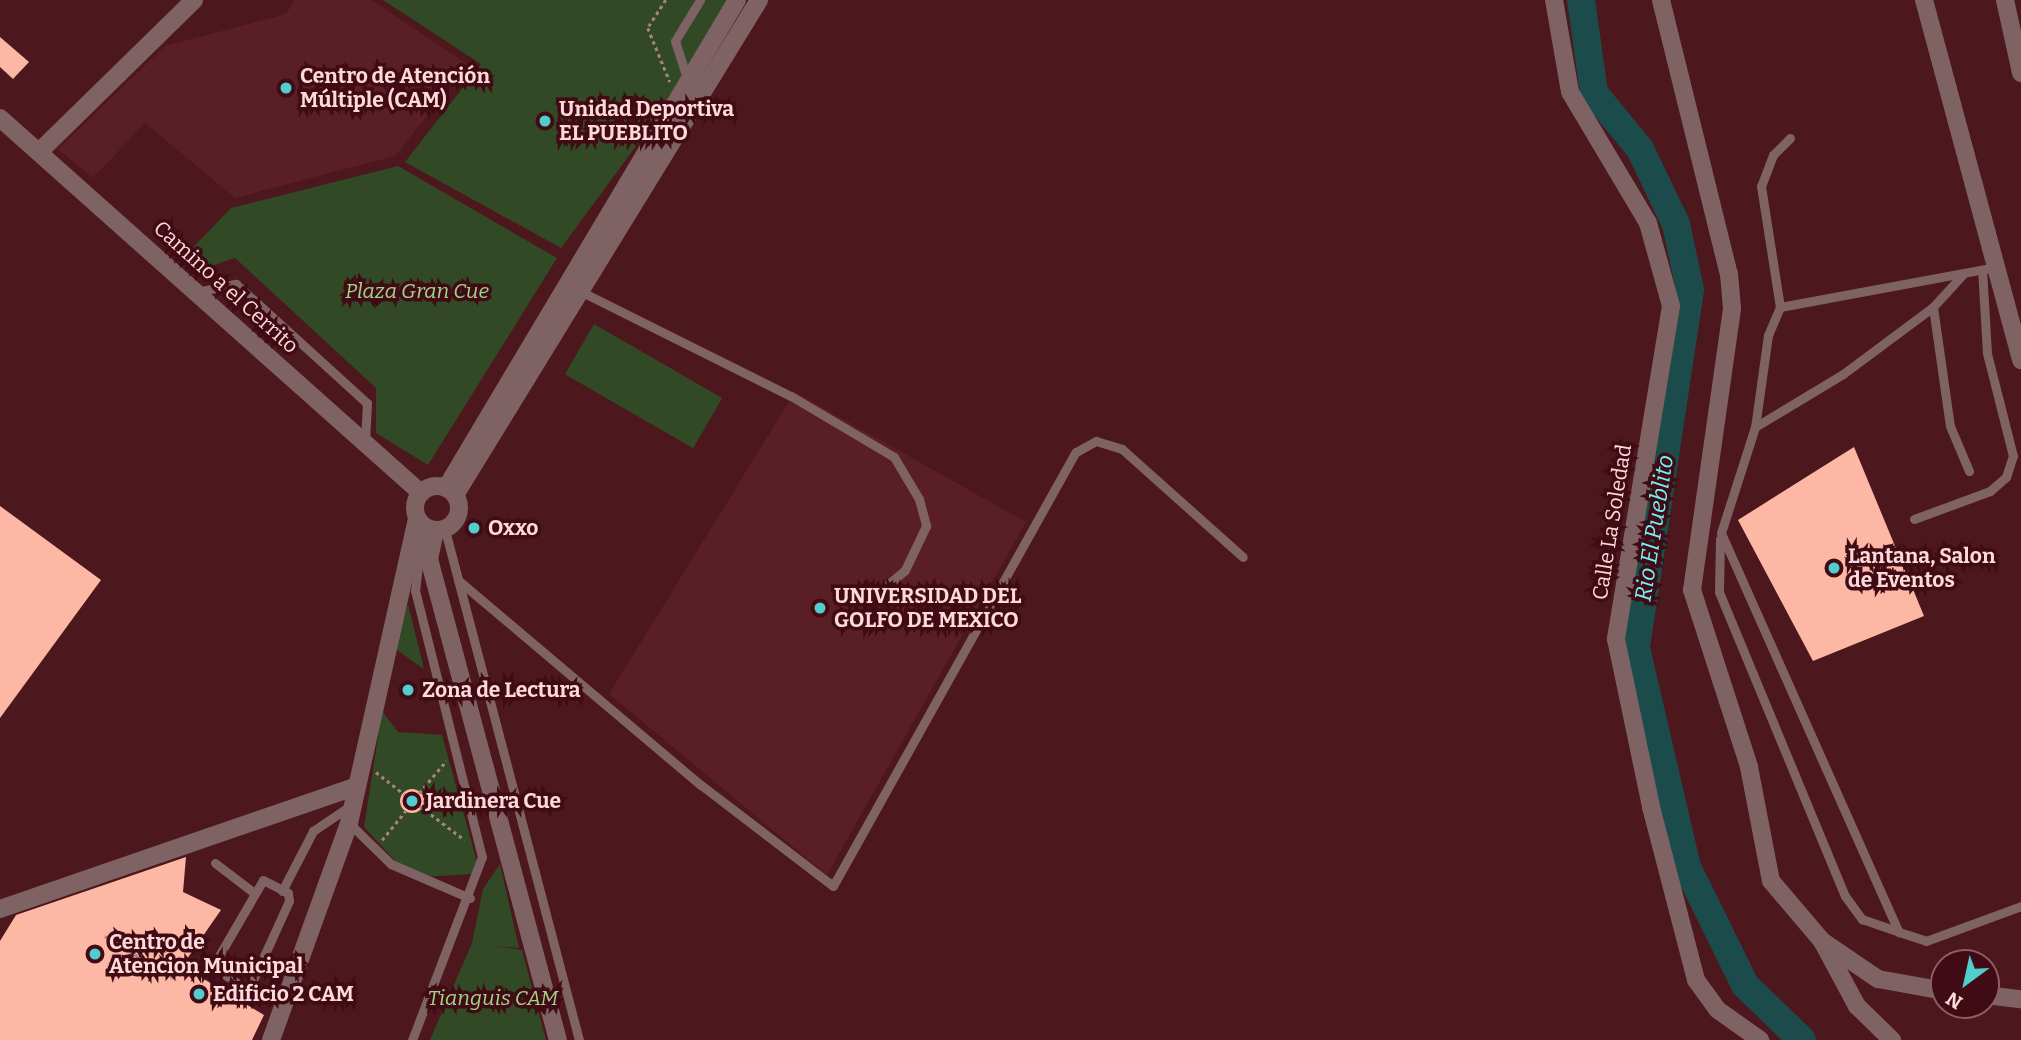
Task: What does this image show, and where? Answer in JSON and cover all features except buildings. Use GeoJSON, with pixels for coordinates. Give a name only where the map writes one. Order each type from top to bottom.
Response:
{"type":"FeatureCollection","features":[{"type":"Feature","properties":{"kind":"street"},"geometry":{"type":"LineString","coordinates":[[39,152],[194,0]]}},
{"type":"Feature","properties":{"kind":"street"},"geometry":{"type":"LineString","coordinates":[[271,1040],[349,814],[354,787],[430,530],[459,514],[451,491],[737,0]]}},
{"type":"Feature","properties":{"kind":"street"},"geometry":{"type":"LineString","coordinates":[[451,491],[582,292],[759,0]]}},
{"type":"Feature","properties":{"kind":"street","name":"Calle La Soledad"},"geometry":{"type":"LineString","coordinates":[[1555,0],[1570,92],[1648,223],[1671,306],[1616,639],[1651,807],[1696,979],[1718,1010],[1760,1040]]}},
{"type":"Feature","properties":{"kind":"street"},"geometry":{"type":"LineString","coordinates":[[1661,0],[1729,274],[1732,309],[1692,590],[1749,767],[1771,881],[1822,942],[1857,1006],[1892,1040]]}},
{"type":"Feature","properties":{"kind":"street"},"geometry":{"type":"LineString","coordinates":[[1924,0],[1989,268],[2021,360]]}},
{"type":"Feature","properties":{"kind":"street"},"geometry":{"type":"LineString","coordinates":[[2005,0],[2021,73]]}},
{"type":"Feature","properties":{"kind":"street","name":"Camino a el Cerrito"},"geometry":{"type":"LineString","coordinates":[[0,118],[421,493]]}},
{"type":"Feature","properties":{"kind":"street"},"geometry":{"type":"LineString","coordinates":[[451,491],[421,493],[558,1040]]}},
{"type":"Feature","properties":{"kind":"street"},"geometry":{"type":"LineString","coordinates":[[0,909],[354,787]]}},
{"type":"Feature","properties":{"kind":"street"},"geometry":{"type":"LineString","coordinates":[[1822,942],[1878,979],[1930,988]]}},
{"type":"Feature","properties":{"kind":"street"},"geometry":{"type":"LineString","coordinates":[[2000,997],[2021,999]]}},
{"type":"Feature","properties":{"kind":"lane"},"geometry":{"type":"LineString","coordinates":[[700,0],[675,41],[688,80],[704,92]]}},
{"type":"Feature","properties":{"kind":"lane"},"geometry":{"type":"LineString","coordinates":[[1790,138],[1773,155],[1761,186],[1780,307],[1768,335],[1755,427],[1721,533],[1719,592],[1846,896],[1862,919],[1926,941],[2021,906]]}},
{"type":"Feature","properties":{"kind":"lane"},"geometry":{"type":"LineString","coordinates":[[1780,307],[1989,268],[1987,353],[2013,456],[2006,477],[1990,491],[1914,519]]}},
{"type":"Feature","properties":{"kind":"lane"},"geometry":{"type":"LineString","coordinates":[[1755,427],[1843,374],[1933,307],[1964,273]]}},
{"type":"Feature","properties":{"kind":"lane"},"geometry":{"type":"LineString","coordinates":[[197,292],[236,284],[367,403],[365,441]]}},
{"type":"Feature","properties":{"kind":"lane"},"geometry":{"type":"LineString","coordinates":[[582,292],[791,396],[894,457],[919,499],[926,526],[905,570],[872,598]]}},
{"type":"Feature","properties":{"kind":"lane"},"geometry":{"type":"LineString","coordinates":[[1933,307],[1950,426],[1969,471]]}},
{"type":"Feature","properties":{"kind":"lane"},"geometry":{"type":"LineString","coordinates":[[458,580],[833,886],[1076,452],[1096,441],[1122,449],[1243,557]]}},
{"type":"Feature","properties":{"kind":"lane"},"geometry":{"type":"LineString","coordinates":[[430,530],[458,580],[579,1040]]}},
{"type":"Feature","properties":{"kind":"lane"},"geometry":{"type":"LineString","coordinates":[[412,1040],[470,898],[482,857],[415,591],[430,530]]}},
{"type":"Feature","properties":{"kind":"lane"},"geometry":{"type":"LineString","coordinates":[[1721,533],[1899,932]]}},
{"type":"Feature","properties":{"kind":"lane"},"geometry":{"type":"LineString","coordinates":[[282,891],[313,831],[349,814],[391,864],[470,898]]}},
{"type":"Feature","properties":{"kind":"lane"},"geometry":{"type":"LineString","coordinates":[[215,863],[253,891]]}},
{"type":"Feature","properties":{"kind":"lane"},"geometry":{"type":"LineString","coordinates":[[261,880],[282,891],[289,901],[248,990],[213,970],[261,880]]}},
{"type":"Feature","properties":{"kind":"path"},"geometry":{"type":"LineString","coordinates":[[666,0],[648,28],[677,100]]}},
{"type":"Feature","properties":{"kind":"path"},"geometry":{"type":"LineString","coordinates":[[419,793],[448,759]]}},
{"type":"Feature","properties":{"kind":"path"},"geometry":{"type":"LineString","coordinates":[[373,771],[404,794]]}},
{"type":"Feature","properties":{"kind":"path"},"geometry":{"type":"LineString","coordinates":[[420,806],[473,846]]}},
{"type":"Feature","properties":{"kind":"path"},"geometry":{"type":"LineString","coordinates":[[379,844],[406,810]]}},
{"type":"Feature","properties":{"kind":"path"},"geometry":{"type":"LineString","coordinates":[[105,936],[177,980]]}},
{"type":"Feature","properties":{"kind":"shaded area","name":"Centro de Atención Múltiple (CAM)"},"geometry":{"type":"Polygon","coordinates":[[[295,0],[372,0],[468,65],[395,156],[235,198],[145,123],[93,178],[58,149],[165,46],[286,14],[295,0]]]}},
{"type":"Feature","properties":{"kind":"shaded area","name":"UNIVERSIDAD DEL GOLFO DE MEXICO"},"geometry":{"type":"Polygon","coordinates":[[[795,392],[1026,522],[827,875],[609,694],[795,392]]]}},
{"type":"Feature","properties":{"kind":"green space","name":"Unidad Deportiva EL PUEBLITO"},"geometry":{"type":"Polygon","coordinates":[[[383,0],[729,0],[684,81],[561,248],[405,162],[481,64],[383,0]]]}},
{"type":"Feature","properties":{"kind":"green space","name":"Plaza Gran Cue"},"geometry":{"type":"Polygon","coordinates":[[[398,166],[557,258],[428,465],[376,433],[376,388],[235,258],[193,272],[180,261],[231,208],[398,166]]]}},
{"type":"Feature","properties":{"kind":"green space"},"geometry":{"type":"Polygon","coordinates":[[[594,324],[722,398],[693,448],[565,374],[594,324]]]}},
{"type":"Feature","properties":{"kind":"green space"},"geometry":{"type":"Polygon","coordinates":[[[408,604],[424,669],[394,648],[408,604]]]}},
{"type":"Feature","properties":{"kind":"green space"},"geometry":{"type":"Polygon","coordinates":[[[382,711],[398,732],[442,735],[477,862],[472,874],[423,877],[398,864],[364,827],[382,711]]]}},
{"type":"Feature","properties":{"kind":"green space","name":"Tianguis CAM"},"geometry":{"type":"Polygon","coordinates":[[[500,864],[519,948],[494,946],[522,950],[546,1040],[430,1040],[472,943],[483,889],[500,864]]]}},
{"type":"Feature","properties":{"kind":"waterway","name":"Rio El Pueblito"},"geometry":{"type":"LineString","coordinates":[[1581,0],[1594,93],[1640,149],[1676,224],[1690,290],[1636,648],[1687,867],[1745,985],[1802,1040]]}},
{"type":"Feature","properties":{"kind":"place","name":"Centro de Atención Múltiple (CAM)"},"geometry":{"type":"Point","coordinates":[286,88]}},
{"type":"Feature","properties":{"kind":"place","name":"Unidad Deportiva EL PUEBLITO"},"geometry":{"type":"Point","coordinates":[545,121]}},
{"type":"Feature","properties":{"kind":"place","name":"Oxxo"},"geometry":{"type":"Point","coordinates":[474,528]}},
{"type":"Feature","properties":{"kind":"place","name":"Lantana, Salon de Eventos"},"geometry":{"type":"Point","coordinates":[1834,568]}},
{"type":"Feature","properties":{"kind":"place","name":"UNIVERSIDAD DEL GOLFO DE MEXICO"},"geometry":{"type":"Point","coordinates":[820,608]}},
{"type":"Feature","properties":{"kind":"place","name":"Zona de Lectura"},"geometry":{"type":"Point","coordinates":[408,690]}},
{"type":"Feature","properties":{"kind":"place","name":"Jardinera Cue"},"geometry":{"type":"Point","coordinates":[412,801]}},
{"type":"Feature","properties":{"kind":"place","name":"Centro de Atencion Municipal"},"geometry":{"type":"Point","coordinates":[95,954]}},
{"type":"Feature","properties":{"kind":"place","name":"Edificio 2 CAM"},"geometry":{"type":"Point","coordinates":[199,994]}}]}
